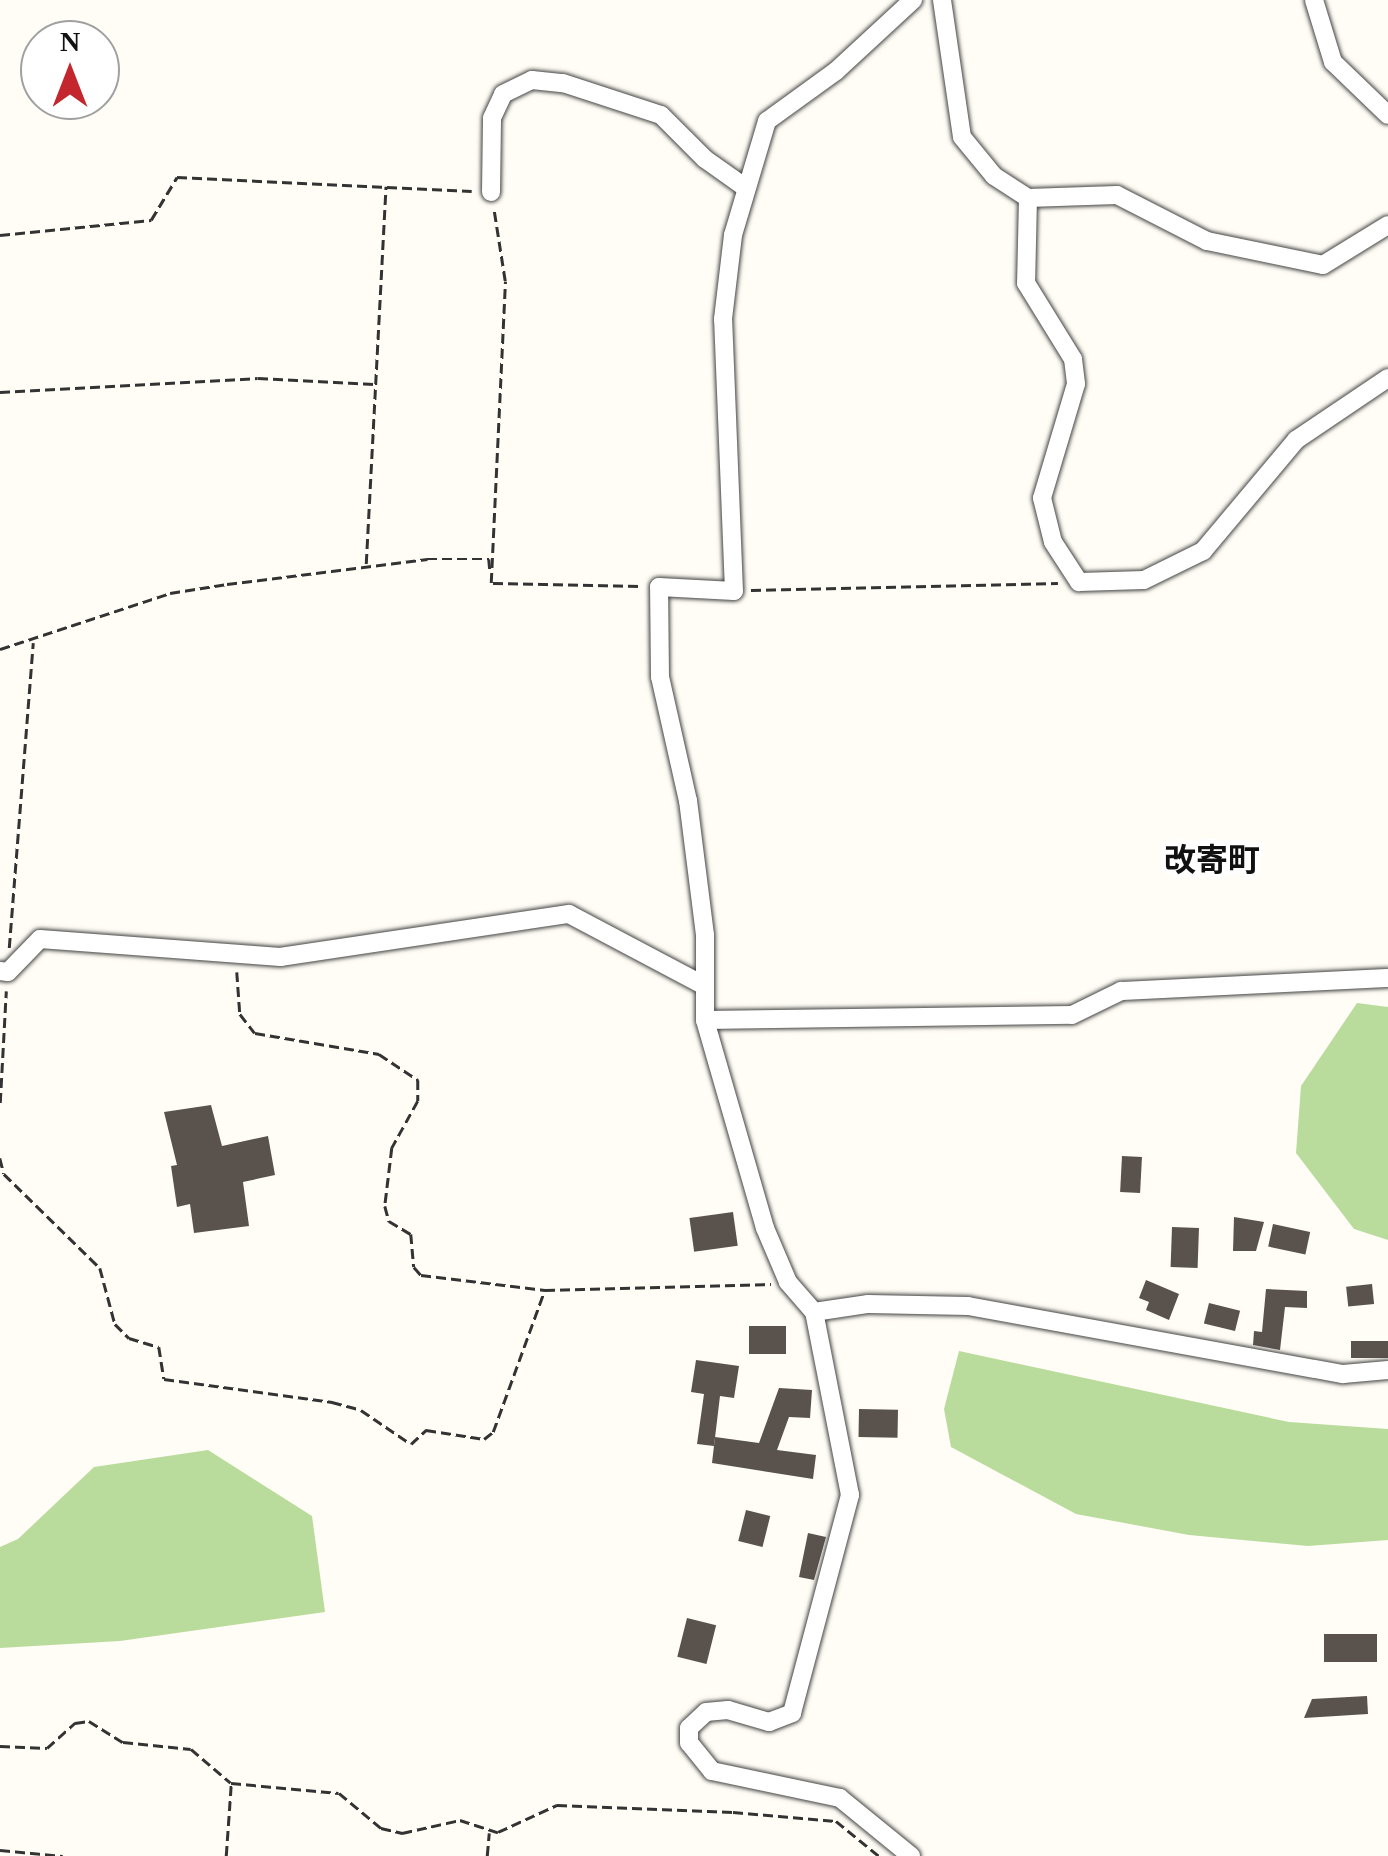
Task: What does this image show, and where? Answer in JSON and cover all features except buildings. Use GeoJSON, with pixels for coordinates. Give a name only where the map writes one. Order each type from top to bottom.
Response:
{"type":"FeatureCollection","features":[{"type":"Feature","properties":{"kind":"street"},"geometry":{"type":"LineString","coordinates":[[911,1856],[840,1798],[712,1771],[689,1743],[689,1728],[706,1712],[728,1710],[769,1722],[792,1713],[815,1640],[850,1495],[814,1312],[788,1282],[738,1145],[706,1020],[702,984],[704,935],[688,801],[660,677],[659,587],[734,591],[723,319],[746,188],[767,121],[836,71],[913,0]]}},
{"type":"Feature","properties":{"kind":"street"},"geometry":{"type":"LineString","coordinates":[[942,0],[962,137],[994,176],[1028,198],[1117,195],[1207,241],[1322,266],[1388,225]]}},
{"type":"Feature","properties":{"kind":"street"},"geometry":{"type":"LineString","coordinates":[[1314,0],[1333,62],[1388,115]]}},
{"type":"Feature","properties":{"kind":"street"},"geometry":{"type":"LineString","coordinates":[[491,192],[492,118],[502,94],[532,80],[563,82],[661,115],[705,160],[746,188]]}},
{"type":"Feature","properties":{"kind":"street"},"geometry":{"type":"LineString","coordinates":[[1028,198],[1026,283],[1073,359],[1076,384],[1042,498],[1053,542],[1080,582],[1144,580],[1203,551],[1296,440],[1388,378]]}},
{"type":"Feature","properties":{"kind":"street"},"geometry":{"type":"LineString","coordinates":[[4,972],[40,939],[236,956],[280,956],[569,914],[702,984]]}},
{"type":"Feature","properties":{"kind":"street"},"geometry":{"type":"LineString","coordinates":[[706,1020],[1072,1015],[1121,991],[1388,978]]}},
{"type":"Feature","properties":{"kind":"street"},"geometry":{"type":"LineString","coordinates":[[814,1312],[868,1304],[968,1306],[1343,1374],[1388,1370]]}},
{"type":"Feature","properties":{"kind":"path"},"geometry":{"type":"LineString","coordinates":[[0,236],[151,220],[177,177],[491,192],[506,280],[492,583]]}},
{"type":"Feature","properties":{"kind":"path"},"geometry":{"type":"LineString","coordinates":[[366,565],[386,186]]}},
{"type":"Feature","properties":{"kind":"path"},"geometry":{"type":"LineString","coordinates":[[0,392],[258,378],[376,384]]}},
{"type":"Feature","properties":{"kind":"path"},"geometry":{"type":"LineString","coordinates":[[0,649],[33,643],[170,593],[366,565],[490,560],[492,583]]}},
{"type":"Feature","properties":{"kind":"path"},"geometry":{"type":"LineString","coordinates":[[734,591],[1080,582]]}},
{"type":"Feature","properties":{"kind":"path"},"geometry":{"type":"LineString","coordinates":[[492,583],[659,587]]}},
{"type":"Feature","properties":{"kind":"path"},"geometry":{"type":"LineString","coordinates":[[0,1103],[4,972],[33,643]]}},
{"type":"Feature","properties":{"kind":"path"},"geometry":{"type":"LineString","coordinates":[[236,956],[238,1003],[248,1029],[379,1054],[418,1080],[418,1101],[387,1168],[389,1221],[411,1234],[414,1267],[421,1275],[545,1290],[788,1282]]}},
{"type":"Feature","properties":{"kind":"path"},"geometry":{"type":"LineString","coordinates":[[0,1158],[4,1174],[100,1268],[116,1324],[129,1338],[159,1347],[164,1379],[332,1402],[361,1410],[411,1444],[426,1430],[484,1439],[493,1432],[545,1290]]}},
{"type":"Feature","properties":{"kind":"path"},"geometry":{"type":"LineString","coordinates":[[0,1746],[47,1748],[76,1723],[89,1721],[124,1742],[191,1749],[231,1783],[338,1793],[390,1832],[460,1820],[489,1831],[517,1826],[557,1805],[733,1812],[836,1821],[879,1856]]}},
{"type":"Feature","properties":{"kind":"path"},"geometry":{"type":"LineString","coordinates":[[226,1856],[231,1783]]}},
{"type":"Feature","properties":{"kind":"path"},"geometry":{"type":"LineString","coordinates":[[487,1856],[489,1831]]}},
{"type":"Feature","properties":{"kind":"path"},"geometry":{"type":"LineString","coordinates":[[0,1850],[63,1856]]}},
{"type":"Feature","properties":{"kind":"green space"},"geometry":{"type":"Polygon","coordinates":[[[1357,1003],[1388,1007],[1388,1240],[1354,1229],[1296,1153],[1301,1086],[1357,1003]]]}},
{"type":"Feature","properties":{"kind":"green space"},"geometry":{"type":"Polygon","coordinates":[[[959,1351],[1289,1422],[1388,1429],[1388,1540],[1308,1546],[1189,1535],[1076,1514],[951,1447],[944,1409],[959,1351]]]}},
{"type":"Feature","properties":{"kind":"green space"},"geometry":{"type":"Polygon","coordinates":[[[208,1450],[312,1516],[325,1612],[120,1641],[0,1648],[0,1547],[18,1539],[94,1467],[208,1450]]]}},
{"type":"Feature","properties":{"kind":"district","name":"改寄町"},"geometry":{"type":"Point","coordinates":[1212,860]}}]}
